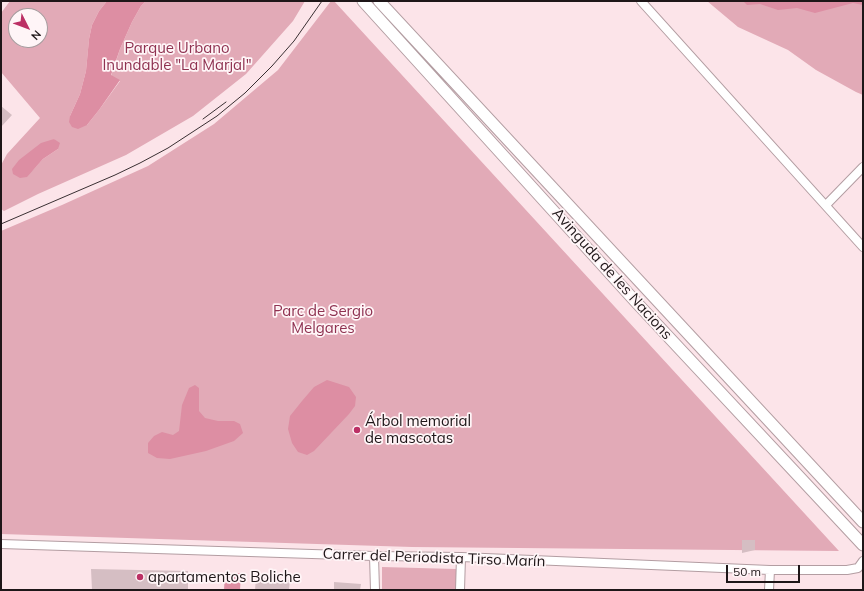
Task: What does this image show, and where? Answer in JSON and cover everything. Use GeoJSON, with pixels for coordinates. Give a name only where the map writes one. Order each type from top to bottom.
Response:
{"type":"FeatureCollection","features":[{"type":"Feature","properties":{"kind":"street","name":"Avinguda de les Nacions"},"geometry":{"type":"LineString","coordinates":[[363,1],[635,301],[863,545]]}},
{"type":"Feature","properties":{"kind":"street"},"geometry":{"type":"LineString","coordinates":[[641,1],[863,246]]}},
{"type":"Feature","properties":{"kind":"street","name":"Avinguda de les Nacions"},"geometry":{"type":"LineString","coordinates":[[381,3],[863,522]]}},
{"type":"Feature","properties":{"kind":"street"},"geometry":{"type":"LineString","coordinates":[[826,205],[863,168]]}},
{"type":"Feature","properties":{"kind":"street","name":"Carrer del Periodista Tirso Marín"},"geometry":{"type":"LineString","coordinates":[[1,544],[461,558],[770,570],[847,570],[858,568],[863,561]]}},
{"type":"Feature","properties":{"kind":"street"},"geometry":{"type":"LineString","coordinates":[[374,556],[375,590]]}},
{"type":"Feature","properties":{"kind":"street"},"geometry":{"type":"LineString","coordinates":[[460,590],[461,558]]}},
{"type":"Feature","properties":{"kind":"street"},"geometry":{"type":"LineString","coordinates":[[769,590],[770,570]]}},
{"type":"Feature","properties":{"kind":"green space","name":"Parque Urbano Inundable \"La Marjal\""},"geometry":{"type":"Polygon","coordinates":[[[10,1],[107,1],[99,11],[92,25],[86,71],[80,94],[70,116],[87,125],[120,81],[111,76],[120,49],[132,22],[141,6],[146,1],[305,1],[293,21],[246,74],[193,116],[126,155],[38,194],[4,211],[1,209],[1,165],[7,154],[40,118],[1,72],[1,13],[10,1]],[[54,139],[32,171],[43,159],[58,149],[54,139]]]}},
{"type":"Feature","properties":{"kind":"green space","name":"Parc de Sergio Melgares"},"geometry":{"type":"Polygon","coordinates":[[[331,1],[334,1],[839,551],[412,547],[1,534],[1,231],[148,166],[214,124],[278,70],[331,1]]]}},
{"type":"Feature","properties":{"kind":"green space"},"geometry":{"type":"Polygon","coordinates":[[[707,1],[863,1],[863,95],[816,70],[788,50],[738,27],[707,1]]]}},
{"type":"Feature","properties":{"kind":"green space"},"geometry":{"type":"Polygon","coordinates":[[[382,567],[456,569],[456,590],[382,590],[382,567]]]}},
{"type":"Feature","properties":{"kind":"shaded area"},"geometry":{"type":"Polygon","coordinates":[[[107,1],[146,1],[141,6],[132,22],[120,49],[111,75],[120,80],[87,125],[78,129],[72,127],[69,122],[70,116],[80,94],[86,71],[92,25],[99,11],[107,1]]]}},
{"type":"Feature","properties":{"kind":"shaded area"},"geometry":{"type":"Polygon","coordinates":[[[743,1],[863,1],[863,5],[853,3],[815,13],[797,8],[778,10],[760,4],[747,5],[743,1]]]}},
{"type":"Feature","properties":{"kind":"shaded area"},"geometry":{"type":"Polygon","coordinates":[[[54,139],[60,143],[58,149],[43,159],[27,177],[20,178],[13,174],[12,169],[19,160],[41,143],[54,139]]]}},
{"type":"Feature","properties":{"kind":"shaded area"},"geometry":{"type":"Polygon","coordinates":[[[327,380],[349,387],[356,397],[355,406],[314,451],[307,455],[298,452],[292,443],[288,429],[290,416],[314,387],[327,380]]]}},
{"type":"Feature","properties":{"kind":"shaded area"},"geometry":{"type":"Polygon","coordinates":[[[195,385],[199,388],[199,411],[205,418],[218,421],[234,421],[240,424],[243,433],[234,441],[206,451],[170,459],[157,458],[148,453],[148,443],[154,436],[162,432],[173,435],[179,431],[182,405],[189,388],[195,385]]]}},
{"type":"Feature","properties":{"kind":"shaded area"},"geometry":{"type":"Polygon","coordinates":[[[225,573],[241,573],[240,590],[224,590],[225,573]]]}},
{"type":"Feature","properties":{"kind":"building"},"geometry":{"type":"Polygon","coordinates":[[[1,106],[12,115],[1,127],[1,106]]]}},
{"type":"Feature","properties":{"kind":"building"},"geometry":{"type":"Polygon","coordinates":[[[742,540],[755,540],[755,550],[742,553],[742,540]]]}},
{"type":"Feature","properties":{"kind":"building","name":"apartamentos Boliche"},"geometry":{"type":"Polygon","coordinates":[[[91,569],[188,571],[188,590],[92,590],[91,569]]]}},
{"type":"Feature","properties":{"kind":"building"},"geometry":{"type":"Polygon","coordinates":[[[256,578],[290,580],[289,590],[255,590],[256,578]]]}},
{"type":"Feature","properties":{"kind":"building"},"geometry":{"type":"Polygon","coordinates":[[[334,582],[361,584],[360,590],[334,590],[334,582]]]}},
{"type":"Feature","properties":{"kind":"tram line"},"geometry":{"type":"LineString","coordinates":[[1,224],[140,163],[168,148],[217,116],[245,93],[272,66],[294,41],[322,1]]}},
{"type":"Feature","properties":{"kind":"tram line"},"geometry":{"type":"LineString","coordinates":[[203,119],[226,102]]}},
{"type":"Feature","properties":{"kind":"place","name":"Árbol memorial de mascotas"},"geometry":{"type":"Point","coordinates":[357,430]}},
{"type":"Feature","properties":{"kind":"place","name":"apartamentos Boliche"},"geometry":{"type":"Point","coordinates":[140,577]}}]}
